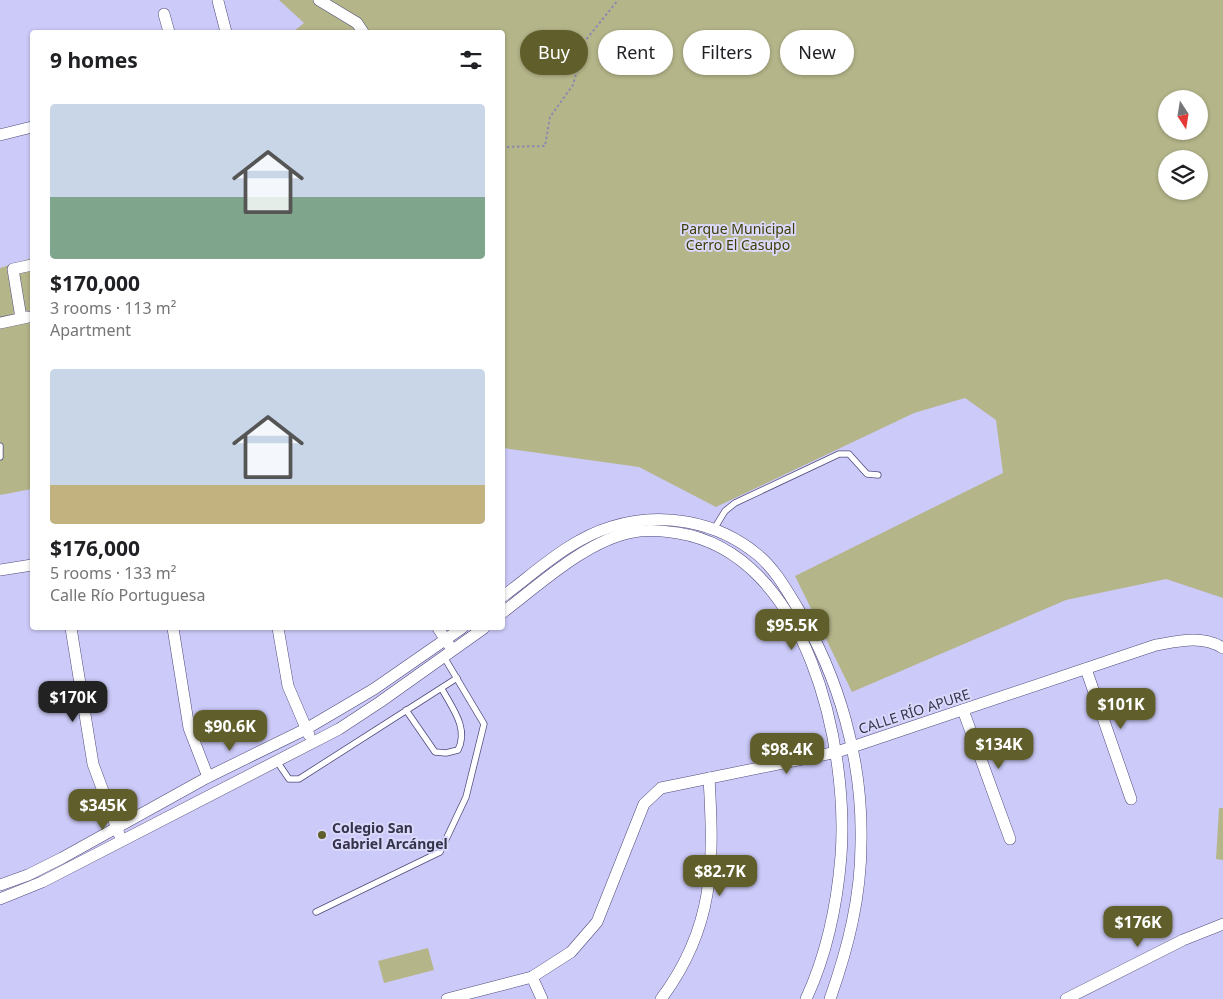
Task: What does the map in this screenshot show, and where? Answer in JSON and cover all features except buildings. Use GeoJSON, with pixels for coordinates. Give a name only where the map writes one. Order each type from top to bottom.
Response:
{"type":"FeatureCollection","features":[{"type":"Feature","properties":{"kind":"street"},"geometry":{"type":"LineString","coordinates":[[319,0],[357,23],[362,30]]}},
{"type":"Feature","properties":{"kind":"street"},"geometry":{"type":"LineString","coordinates":[[218,1],[225,30]]}},
{"type":"Feature","properties":{"kind":"street"},"geometry":{"type":"LineString","coordinates":[[164,14],[168,30]]}},
{"type":"Feature","properties":{"kind":"street"},"geometry":{"type":"LineString","coordinates":[[0,135],[30,128]]}},
{"type":"Feature","properties":{"kind":"street"},"geometry":{"type":"LineString","coordinates":[[0,323],[25,317],[13,269],[30,265]]}},
{"type":"Feature","properties":{"kind":"street"},"geometry":{"type":"LineString","coordinates":[[505,611],[609,527],[652,519],[675,519],[714,530],[746,546],[760,556],[803,616],[827,663],[840,697],[852,748],[860,804],[862,843],[854,920],[846,952],[830,999]]}},
{"type":"Feature","properties":{"kind":"street"},"geometry":{"type":"LineString","coordinates":[[505,595],[589,542],[633,532],[662,531],[685,534],[712,542],[737,555],[775,596],[797,632],[813,666],[825,700],[837,752],[841,855],[836,903],[824,953],[806,999]]}},
{"type":"Feature","properties":{"kind":"street"},"geometry":{"type":"LineString","coordinates":[[0,570],[30,565]]}},
{"type":"Feature","properties":{"kind":"street"},"geometry":{"type":"LineString","coordinates":[[761,579],[772,571]]}},
{"type":"Feature","properties":{"kind":"street"},"geometry":{"type":"LineString","coordinates":[[71,630],[93,764],[122,840]]}},
{"type":"Feature","properties":{"kind":"street"},"geometry":{"type":"LineString","coordinates":[[173,630],[189,728],[208,777]]}},
{"type":"Feature","properties":{"kind":"street"},"geometry":{"type":"LineString","coordinates":[[278,630],[288,686],[301,713],[306,730],[313,742]]}},
{"type":"Feature","properties":{"kind":"street"},"geometry":{"type":"LineString","coordinates":[[439,630],[445,640],[449,654]]}},
{"type":"Feature","properties":{"kind":"street"},"geometry":{"type":"LineString","coordinates":[[0,885],[28,875],[208,777],[306,730],[374,690],[459,630]]}},
{"type":"Feature","properties":{"kind":"street"},"geometry":{"type":"LineString","coordinates":[[0,899],[42,882],[313,742],[380,702],[481,630]]}},
{"type":"Feature","properties":{"kind":"street","name":"CALLE RÍO APURE"},"geometry":{"type":"LineString","coordinates":[[447,999],[532,977],[571,952],[597,922],[644,804],[661,788],[852,748],[1156,646],[1200,640],[1210,641],[1223,648]]}},
{"type":"Feature","properties":{"kind":"street"},"geometry":{"type":"LineString","coordinates":[[1086,670],[1130,799]]}},
{"type":"Feature","properties":{"kind":"street"},"geometry":{"type":"LineString","coordinates":[[963,710],[1010,839]]}},
{"type":"Feature","properties":{"kind":"street"},"geometry":{"type":"LineString","coordinates":[[661,999],[685,964],[705,907],[713,842],[709,778]]}},
{"type":"Feature","properties":{"kind":"street"},"geometry":{"type":"LineString","coordinates":[[1066,999],[1175,944],[1223,924]]}},
{"type":"Feature","properties":{"kind":"street"},"geometry":{"type":"LineString","coordinates":[[532,977],[542,999]]}},
{"type":"Feature","properties":{"kind":"lane"},"geometry":{"type":"LineString","coordinates":[[0,446],[0,457]]}},
{"type":"Feature","properties":{"kind":"lane"},"geometry":{"type":"LineString","coordinates":[[714,530],[726,511],[735,503],[839,454],[849,454],[867,474],[878,475]]}},
{"type":"Feature","properties":{"kind":"lane"},"geometry":{"type":"LineString","coordinates":[[316,912],[440,852],[466,797],[484,731],[483,720],[457,678],[449,654]]}},
{"type":"Feature","properties":{"kind":"lane"},"geometry":{"type":"LineString","coordinates":[[276,760],[289,779],[299,780],[457,678]]}},
{"type":"Feature","properties":{"kind":"lane"},"geometry":{"type":"LineString","coordinates":[[406,710],[435,752],[446,753],[458,750],[463,740],[462,729],[442,689]]}},
{"type":"Feature","properties":{"kind":"path"},"geometry":{"type":"LineString","coordinates":[[505,147],[545,146],[550,117],[573,84],[585,41],[618,0]]}},
{"type":"Feature","properties":{"kind":"green space","name":"Parque Municipal Cerro El Casupo"},"geometry":{"type":"Polygon","coordinates":[[[279,0],[1223,0],[1223,598],[1166,579],[1066,600],[852,692],[795,576],[1003,473],[996,420],[965,398],[914,413],[716,507],[639,467],[505,448],[505,30],[295,30],[304,23],[279,0]]]}},
{"type":"Feature","properties":{"kind":"green space"},"geometry":{"type":"Polygon","coordinates":[[[30,259],[30,489],[0,495],[0,268],[30,259]]]}},
{"type":"Feature","properties":{"kind":"green space"},"geometry":{"type":"Polygon","coordinates":[[[1219,808],[1223,808],[1223,860],[1216,859],[1219,808]]]}},
{"type":"Feature","properties":{"kind":"green space"},"geometry":{"type":"Polygon","coordinates":[[[428,948],[434,970],[384,983],[378,961],[428,948]]]}},
{"type":"Feature","properties":{"kind":"place","name":"Colegio San Gabriel Arcángel"},"geometry":{"type":"Point","coordinates":[322,835]}}]}
